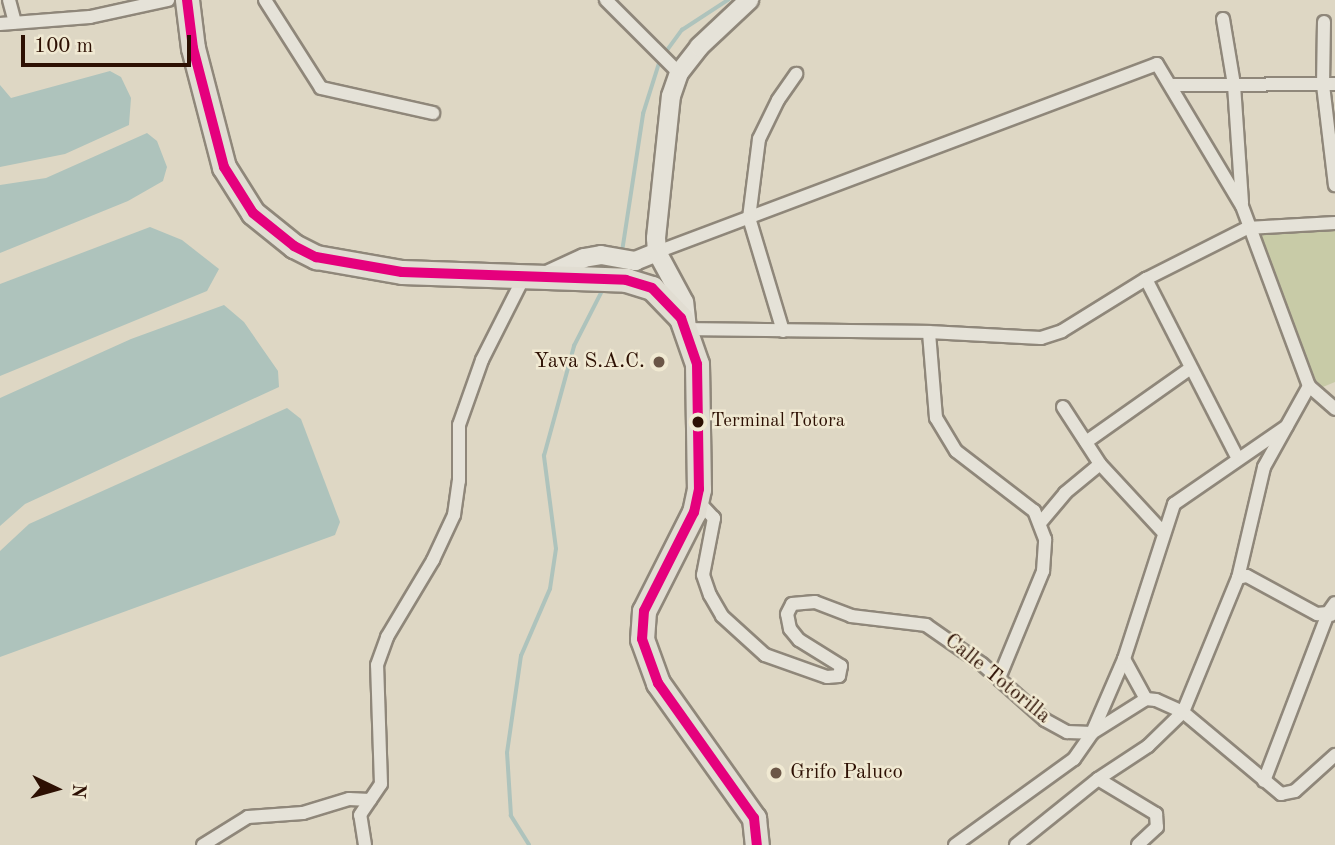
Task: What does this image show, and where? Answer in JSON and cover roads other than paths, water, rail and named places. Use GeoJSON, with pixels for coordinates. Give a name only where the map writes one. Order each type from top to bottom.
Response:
{"type":"FeatureCollection","features":[{"type":"Feature","properties":{"kind":"highway"},"geometry":{"type":"LineString","coordinates":[[187,0],[193,48],[225,167],[237,191],[271,229],[316,257],[365,268],[532,277],[576,276],[631,270],[652,288],[687,329],[696,365],[701,468],[697,500],[644,611],[642,639],[657,683],[754,818],[757,845]]}},
{"type":"Feature","properties":{"kind":"street"},"geometry":{"type":"LineString","coordinates":[[9,0],[15,22]]}},
{"type":"Feature","properties":{"kind":"street"},"geometry":{"type":"LineString","coordinates":[[0,24],[90,17],[168,0]]}},
{"type":"Feature","properties":{"kind":"street"},"geometry":{"type":"LineString","coordinates":[[265,0],[321,88],[433,113]]}},
{"type":"Feature","properties":{"kind":"street"},"geometry":{"type":"LineString","coordinates":[[748,0],[699,47],[679,73],[671,96],[657,252],[684,302],[687,329],[929,332],[1041,338],[1062,331],[1146,279],[1247,228],[1335,223]]}},
{"type":"Feature","properties":{"kind":"street"},"geometry":{"type":"LineString","coordinates":[[610,3],[679,73]]}},
{"type":"Feature","properties":{"kind":"street"},"geometry":{"type":"LineString","coordinates":[[1223,19],[1234,85],[1242,206],[1247,228],[1309,386],[1329,398],[1335,409]]}},
{"type":"Feature","properties":{"kind":"street"},"geometry":{"type":"LineString","coordinates":[[1324,22],[1335,185]]}},
{"type":"Feature","properties":{"kind":"street"},"geometry":{"type":"LineString","coordinates":[[366,845],[360,815],[381,784],[377,665],[390,630],[433,560],[454,515],[459,481],[459,425],[482,360],[532,277],[601,256],[631,270],[657,252],[1150,64],[1157,64],[1171,85],[1242,206]]}},
{"type":"Feature","properties":{"kind":"street"},"geometry":{"type":"LineString","coordinates":[[783,331],[750,218],[764,124],[796,74]]}},
{"type":"Feature","properties":{"kind":"street"},"geometry":{"type":"LineString","coordinates":[[1171,85],[1329,84]]}},
{"type":"Feature","properties":{"kind":"street"},"geometry":{"type":"LineString","coordinates":[[1146,279],[1237,459]]}},
{"type":"Feature","properties":{"kind":"street"},"geometry":{"type":"LineString","coordinates":[[929,332],[936,418],[956,451],[1034,511],[1041,522],[1046,557],[1043,570],[999,678]]}},
{"type":"Feature","properties":{"kind":"street"},"geometry":{"type":"LineString","coordinates":[[1086,442],[1191,368]]}},
{"type":"Feature","properties":{"kind":"street"},"geometry":{"type":"LineString","coordinates":[[1016,845],[1098,779],[1148,746],[1183,712],[1238,578],[1264,467],[1309,386]]}},
{"type":"Feature","properties":{"kind":"street"},"geometry":{"type":"LineString","coordinates":[[1063,407],[1100,464],[1162,531]]}},
{"type":"Feature","properties":{"kind":"street"},"geometry":{"type":"LineString","coordinates":[[956,845],[1074,760],[1092,733],[1124,659],[1162,531],[1174,504],[1287,426]]}},
{"type":"Feature","properties":{"kind":"street"},"geometry":{"type":"LineString","coordinates":[[1041,522],[1065,493],[1100,464]]}},
{"type":"Feature","properties":{"kind":"street","name":"Calle Totorilla"},"geometry":{"type":"LineString","coordinates":[[697,500],[714,518],[703,575],[710,595],[722,616],[765,655],[827,677],[839,676],[841,666],[799,640],[790,629],[787,614],[792,604],[815,602],[851,616],[926,625],[999,678],[1045,720],[1067,732],[1092,733]]}},
{"type":"Feature","properties":{"kind":"street"},"geometry":{"type":"LineString","coordinates":[[1238,578],[1247,576],[1317,614],[1333,611]]}},
{"type":"Feature","properties":{"kind":"street"},"geometry":{"type":"LineString","coordinates":[[1264,781],[1333,611]]}},
{"type":"Feature","properties":{"kind":"street"},"geometry":{"type":"LineString","coordinates":[[1124,659],[1146,699],[1183,712],[1281,794],[1295,791],[1335,755]]}},
{"type":"Feature","properties":{"kind":"street"},"geometry":{"type":"LineString","coordinates":[[1092,733],[1146,699]]}},
{"type":"Feature","properties":{"kind":"street"},"geometry":{"type":"LineString","coordinates":[[1098,779],[1156,814],[1157,828],[1138,845]]}},
{"type":"Feature","properties":{"kind":"street"},"geometry":{"type":"LineString","coordinates":[[203,845],[248,817],[303,813],[349,799],[370,800]]}},
{"type":"Feature","properties":{"kind":"water"},"geometry":{"type":"Polygon","coordinates":[[[110,71],[121,77],[131,98],[129,125],[65,154],[0,167],[0,85],[11,98],[110,71]]]}},
{"type":"Feature","properties":{"kind":"water"},"geometry":{"type":"Polygon","coordinates":[[[147,133],[157,141],[167,167],[163,181],[128,201],[0,253],[0,185],[46,178],[147,133]]]}},
{"type":"Feature","properties":{"kind":"water"},"geometry":{"type":"Polygon","coordinates":[[[150,227],[182,240],[219,269],[207,291],[0,376],[0,284],[150,227]]]}},
{"type":"Feature","properties":{"kind":"water"},"geometry":{"type":"Polygon","coordinates":[[[224,305],[244,322],[278,371],[279,387],[25,504],[0,526],[0,398],[131,339],[224,305]]]}},
{"type":"Feature","properties":{"kind":"water"},"geometry":{"type":"Polygon","coordinates":[[[287,408],[301,419],[340,522],[335,535],[0,657],[0,551],[29,524],[287,408]]]}},
{"type":"Feature","properties":{"kind":"waterway"},"geometry":{"type":"LineString","coordinates":[[622,252],[643,114],[660,60],[682,30],[728,0]]}},
{"type":"Feature","properties":{"kind":"waterway"},"geometry":{"type":"LineString","coordinates":[[529,845],[511,816],[507,753],[521,656],[550,589],[556,549],[544,456],[574,346],[604,287]]}},
{"type":"Feature","properties":{"kind":"place","name":"Yava S.A.C."},"geometry":{"type":"Point","coordinates":[659,362]}},
{"type":"Feature","properties":{"kind":"place","name":"Terminal Totora"},"geometry":{"type":"Point","coordinates":[698,422]}},
{"type":"Feature","properties":{"kind":"place","name":"Grifo Paluco"},"geometry":{"type":"Point","coordinates":[776,773]}}]}
